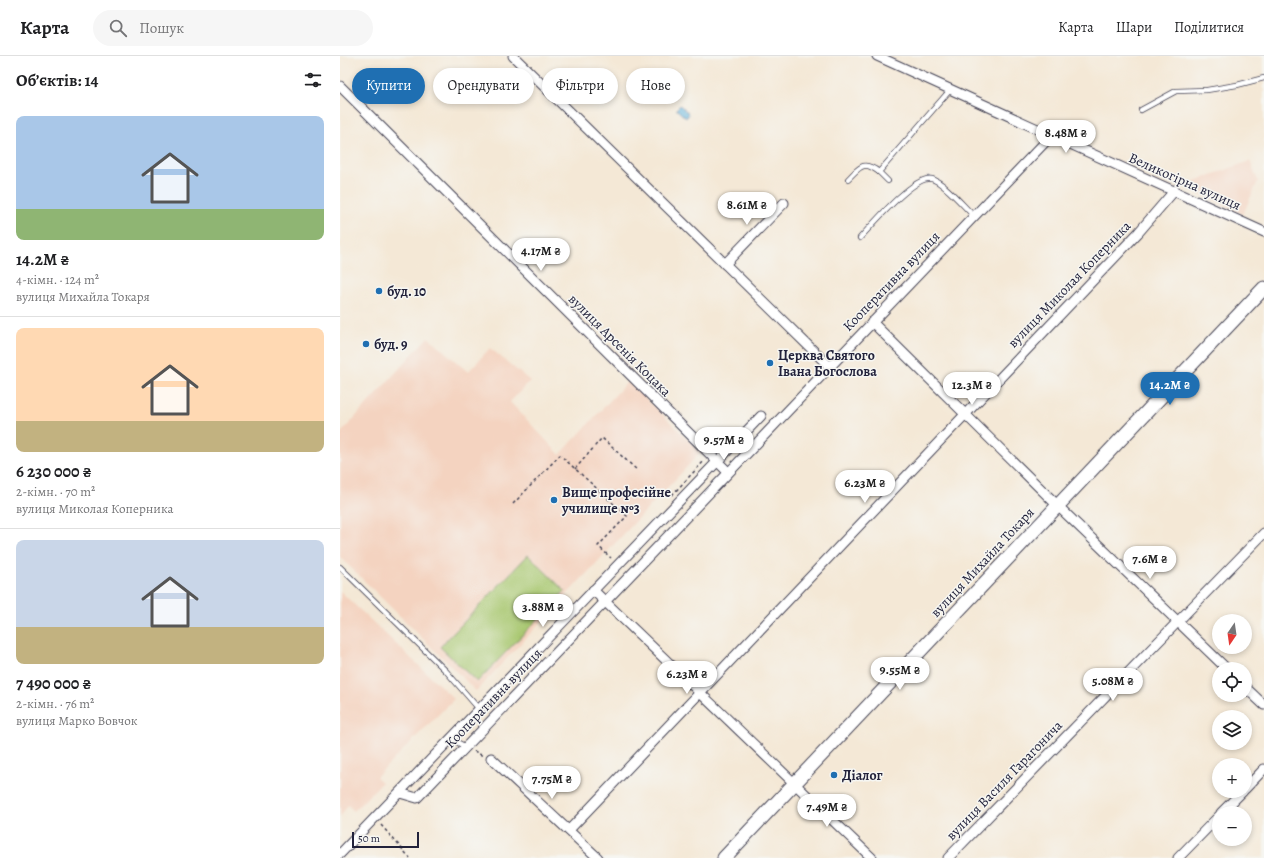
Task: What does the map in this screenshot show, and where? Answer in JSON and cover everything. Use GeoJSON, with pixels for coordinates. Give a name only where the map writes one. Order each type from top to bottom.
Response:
{"type":"FeatureCollection","features":[{"type":"Feature","properties":{"kind":"street"},"geometry":{"type":"LineString","coordinates":[[513,56],[829,366]]}},
{"type":"Feature","properties":{"kind":"street","name":"Великогірна вулиця"},"geometry":{"type":"LineString","coordinates":[[877,56],[1051,136],[1175,190],[1264,232]]}},
{"type":"Feature","properties":{"kind":"street","name":"вулиця Арсенія Коцака"},"geometry":{"type":"LineString","coordinates":[[340,86],[728,472]]}},
{"type":"Feature","properties":{"kind":"street","name":"Кооперативна вулиця"},"geometry":{"type":"LineString","coordinates":[[400,793],[417,798],[829,366],[1051,136]]}},
{"type":"Feature","properties":{"kind":"street","name":"вулиця Миколая Коперника"},"geometry":{"type":"LineString","coordinates":[[569,830],[1138,232],[1175,190]]}},
{"type":"Feature","properties":{"kind":"street"},"geometry":{"type":"LineString","coordinates":[[725,264],[784,203]]}},
{"type":"Feature","properties":{"kind":"street","name":"вулиця Михайла Токаря"},"geometry":{"type":"LineString","coordinates":[[724,858],[1264,288]]}},
{"type":"Feature","properties":{"kind":"street"},"geometry":{"type":"LineString","coordinates":[[872,322],[1058,506],[1220,662]]}},
{"type":"Feature","properties":{"kind":"street","name":"Кооперативна вулиця"},"geometry":{"type":"LineString","coordinates":[[340,854],[761,416]]}},
{"type":"Feature","properties":{"kind":"street","name":"вулиця Василя Гарагонича"},"geometry":{"type":"LineString","coordinates":[[948,858],[1264,533]]}},
{"type":"Feature","properties":{"kind":"street"},"geometry":{"type":"LineString","coordinates":[[594,590],[699,693],[872,858]]}},
{"type":"Feature","properties":{"kind":"street"},"geometry":{"type":"LineString","coordinates":[[1252,694],[1264,705]]}},
{"type":"Feature","properties":{"kind":"street"},"geometry":{"type":"LineString","coordinates":[[491,758],[598,858]]}},
{"type":"Feature","properties":{"kind":"street"},"geometry":{"type":"LineString","coordinates":[[1252,782],[1264,769]]}},
{"type":"Feature","properties":{"kind":"street"},"geometry":{"type":"LineString","coordinates":[[1228,806],[1236,798]]}},
{"type":"Feature","properties":{"kind":"street"},"geometry":{"type":"LineString","coordinates":[[1178,858],[1212,823]]}},
{"type":"Feature","properties":{"kind":"lane"},"geometry":{"type":"LineString","coordinates":[[1141,110],[1176,91],[1214,88],[1264,78]]}},
{"type":"Feature","properties":{"kind":"lane"},"geometry":{"type":"LineString","coordinates":[[879,172],[951,89]]}},
{"type":"Feature","properties":{"kind":"lane"},"geometry":{"type":"LineString","coordinates":[[848,180],[860,167],[866,165],[871,166],[888,181]]}},
{"type":"Feature","properties":{"kind":"lane"},"geometry":{"type":"LineString","coordinates":[[860,238],[896,200],[922,180],[927,178],[938,182],[974,216]]}},
{"type":"Feature","properties":{"kind":"lane"},"geometry":{"type":"LineString","coordinates":[[340,567],[446,671],[479,709]]}},
{"type":"Feature","properties":{"kind":"lane"},"geometry":{"type":"LineString","coordinates":[[451,739],[467,746]]}},
{"type":"Feature","properties":{"kind":"path"},"geometry":{"type":"LineString","coordinates":[[575,468],[602,438],[638,471]]}},
{"type":"Feature","properties":{"kind":"path"},"geometry":{"type":"LineString","coordinates":[[513,504],[560,455],[627,516],[598,546],[619,564]]}},
{"type":"Feature","properties":{"kind":"path"},"geometry":{"type":"LineString","coordinates":[[467,746],[480,755],[491,758]]}},
{"type":"Feature","properties":{"kind":"path"},"geometry":{"type":"LineString","coordinates":[[375,818],[410,858]]}},
{"type":"Feature","properties":{"kind":"shaded area"},"geometry":{"type":"Polygon","coordinates":[[[1250,161],[1258,181],[1243,214],[1187,188],[1189,183],[1250,161]]]}},
{"type":"Feature","properties":{"kind":"shaded area","name":"Вище професійне училище №3"},"geometry":{"type":"Polygon","coordinates":[[[428,337],[468,372],[490,348],[530,381],[510,402],[560,455],[628,381],[701,452],[476,691],[340,557],[340,434],[428,337]]]}},
{"type":"Feature","properties":{"kind":"shaded area"},"geometry":{"type":"Polygon","coordinates":[[[340,591],[454,699],[376,777],[382,782],[354,811],[348,805],[340,817],[340,591]]]}},
{"type":"Feature","properties":{"kind":"green space"},"geometry":{"type":"Polygon","coordinates":[[[528,555],[565,591],[477,682],[440,647],[528,555]]]}},
{"type":"Feature","properties":{"kind":"water"},"geometry":{"type":"Polygon","coordinates":[[[680,105],[689,114],[686,118],[676,109],[680,105]]]}},
{"type":"Feature","properties":{"kind":"place","name":"буд. 10"},"geometry":{"type":"Point","coordinates":[379,291]}},
{"type":"Feature","properties":{"kind":"place","name":"буд. 9"},"geometry":{"type":"Point","coordinates":[366,344]}},
{"type":"Feature","properties":{"kind":"place","name":"Церква Святого Івана Богослова"},"geometry":{"type":"Point","coordinates":[770,363]}},
{"type":"Feature","properties":{"kind":"place","name":"Вище професійне училище №3"},"geometry":{"type":"Point","coordinates":[554,500]}},
{"type":"Feature","properties":{"kind":"place","name":"Діалог"},"geometry":{"type":"Point","coordinates":[834,775]}}]}
